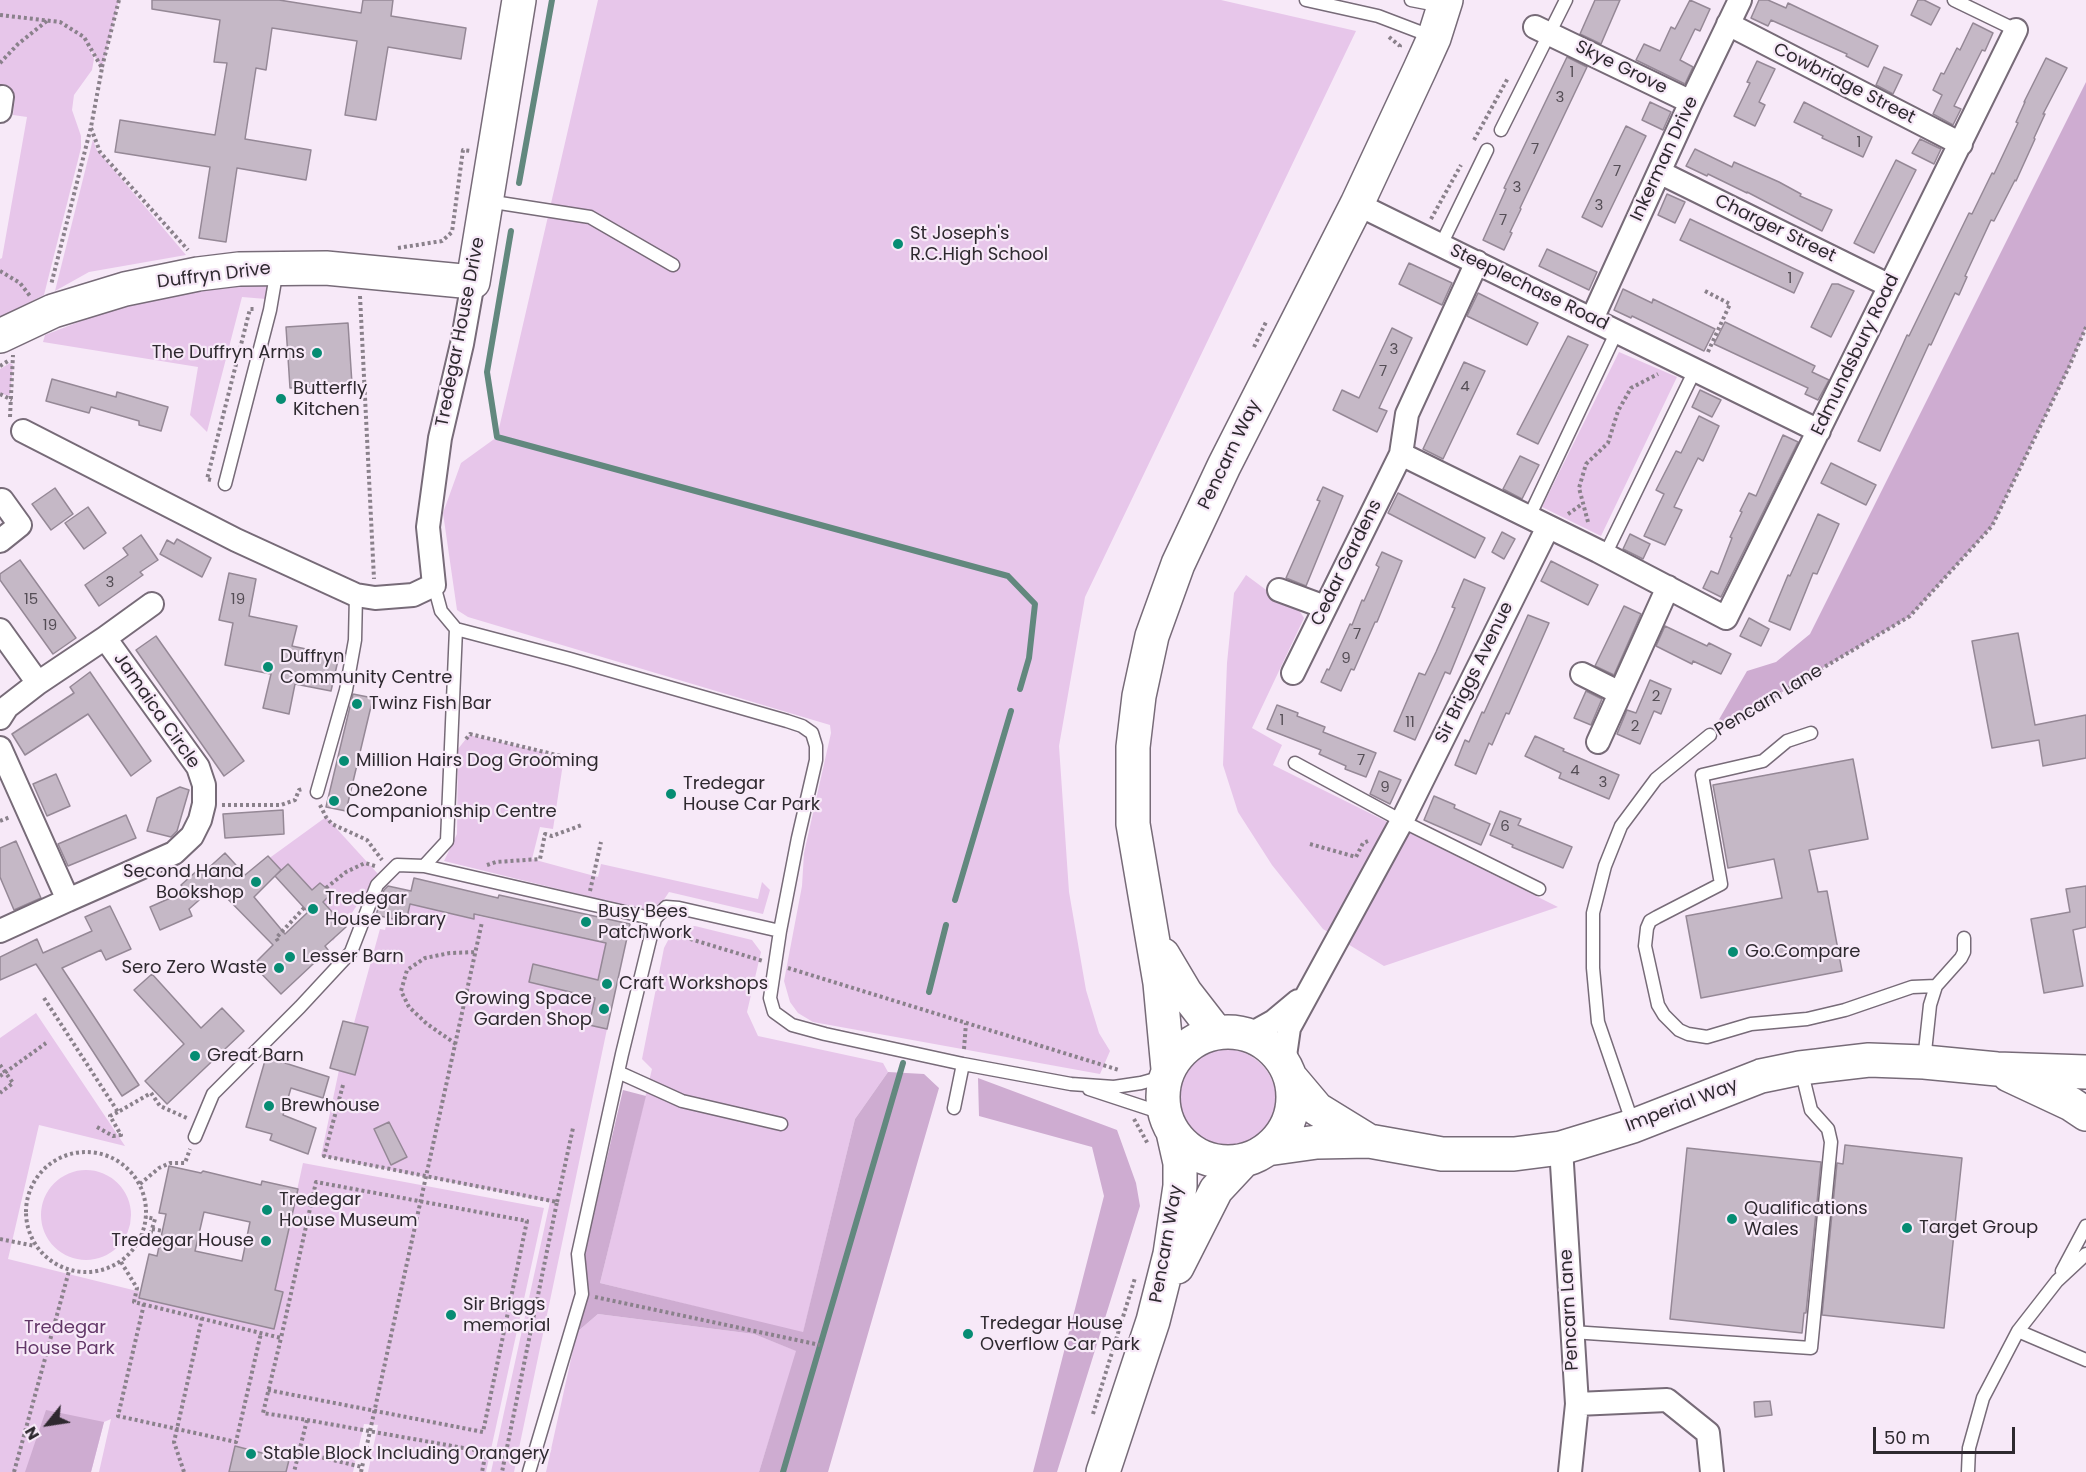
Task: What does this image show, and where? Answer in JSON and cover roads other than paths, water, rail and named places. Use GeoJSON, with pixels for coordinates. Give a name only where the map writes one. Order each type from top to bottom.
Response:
{"type":"FeatureCollection","features":[{"type":"Feature","properties":{"kind":"street","name":"Tredegar House Drive"},"geometry":{"type":"LineString","coordinates":[[434,585],[428,527],[440,438],[462,344],[519,0]]}},
{"type":"Feature","properties":{"kind":"street","name":"Inkerman Drive"},"geometry":{"type":"LineString","coordinates":[[1592,319],[1740,0]]}},
{"type":"Feature","properties":{"kind":"street","name":"Pencarn Way"},"geometry":{"type":"LineString","coordinates":[[1150,1076],[1166,1027],[1133,824],[1133,747],[1139,696],[1152,636],[1178,564],[1224,466],[1357,204],[1434,38],[1444,3]]}},
{"type":"Feature","properties":{"kind":"street","name":"Cowbridge Street"},"geometry":{"type":"LineString","coordinates":[[1728,24],[1961,144]]}},
{"type":"Feature","properties":{"kind":"street","name":"Skye Grove"},"geometry":{"type":"LineString","coordinates":[[1543,30],[1691,102]]}},
{"type":"Feature","properties":{"kind":"street","name":"Edmundsbury Road"},"geometry":{"type":"LineString","coordinates":[[1401,454],[1668,586],[1726,618],[2016,30]]}},
{"type":"Feature","properties":{"kind":"street","name":"Charger Street"},"geometry":{"type":"LineString","coordinates":[[1659,172],[1890,286]]}},
{"type":"Feature","properties":{"kind":"street","name":"Steeplechase Road"},"geometry":{"type":"LineString","coordinates":[[1357,204],[1819,431]]}},
{"type":"Feature","properties":{"kind":"street"},"geometry":{"type":"LineString","coordinates":[[1401,454],[1407,414],[1476,262]]}},
{"type":"Feature","properties":{"kind":"street","name":"Duffryn Drive"},"geometry":{"type":"LineString","coordinates":[[3,334],[53,311],[125,289],[198,274],[239,269],[326,268],[473,282]]}},
{"type":"Feature","properties":{"kind":"street"},"geometry":{"type":"LineString","coordinates":[[23,431],[236,540],[366,597],[413,595],[434,585]]}},
{"type":"Feature","properties":{"kind":"street","name":"Cedar Gardens"},"geometry":{"type":"LineString","coordinates":[[1293,673],[1401,454]]}},
{"type":"Feature","properties":{"kind":"street"},"geometry":{"type":"LineString","coordinates":[[0,541],[20,525],[2,501]]}},
{"type":"Feature","properties":{"kind":"street","name":"Sir Briggs Avenue"},"geometry":{"type":"LineString","coordinates":[[1287,1070],[1289,1028],[1539,522]]}},
{"type":"Feature","properties":{"kind":"street"},"geometry":{"type":"LineString","coordinates":[[1598,742],[1668,586]]}},
{"type":"Feature","properties":{"kind":"street"},"geometry":{"type":"LineString","coordinates":[[1279,590],[1325,608]]}},
{"type":"Feature","properties":{"kind":"street","name":"Jamaica Circle"},"geometry":{"type":"LineString","coordinates":[[0,718],[7,707],[38,683],[152,604]]}},
{"type":"Feature","properties":{"kind":"street"},"geometry":{"type":"LineString","coordinates":[[0,630],[38,683]]}},
{"type":"Feature","properties":{"kind":"street","name":"Jamaica Circle"},"geometry":{"type":"LineString","coordinates":[[0,931],[174,853],[192,836],[200,820],[204,804],[204,785],[198,767],[105,638]]}},
{"type":"Feature","properties":{"kind":"street"},"geometry":{"type":"LineString","coordinates":[[1582,674],[1620,693]]}},
{"type":"Feature","properties":{"kind":"street"},"geometry":{"type":"LineString","coordinates":[[0,748],[68,900]]}},
{"type":"Feature","properties":{"kind":"street","name":"Pencarn Way"},"geometry":{"type":"LineString","coordinates":[[1153,938],[1185,992],[1229,1033]]}},
{"type":"Feature","properties":{"kind":"street","name":"Sir Briggs Avenue"},"geometry":{"type":"LineString","coordinates":[[1229,1033],[1256,1031],[1274,1021],[1306,994]]}},
{"type":"Feature","properties":{"kind":"street"},"geometry":{"type":"LineString","coordinates":[[1229,1033],[1256,1038],[1269,1046],[1287,1070],[1293,1097],[1290,1117],[1281,1135],[1255,1155],[1223,1162],[1204,1158],[1163,1132],[1162,1095],[1150,1076],[1196,1039],[1229,1033]]}},
{"type":"Feature","properties":{"kind":"street","name":"Imperial Way"},"geometry":{"type":"LineString","coordinates":[[1255,1155],[1317,1142],[1369,1141],[1442,1154],[1514,1154],[1561,1148],[1633,1126],[1761,1076],[1800,1068],[1869,1060],[1924,1062],[1997,1069],[2086,1071]]}},
{"type":"Feature","properties":{"kind":"street","name":"Imperial Way"},"geometry":{"type":"LineString","coordinates":[[1997,1069],[2038,1087],[2086,1114]]}},
{"type":"Feature","properties":{"kind":"street","name":"Imperial Way"},"geometry":{"type":"LineString","coordinates":[[1287,1070],[1317,1108],[1369,1141]]}},
{"type":"Feature","properties":{"kind":"street","name":"Pencarn Way"},"geometry":{"type":"LineString","coordinates":[[1103,1472],[1153,1321],[1170,1254],[1180,1186],[1180,1163],[1163,1132]]}},
{"type":"Feature","properties":{"kind":"street","name":"Pencarn Lane"},"geometry":{"type":"LineString","coordinates":[[1561,1148],[1577,1404],[1570,1472]]}},
{"type":"Feature","properties":{"kind":"street","name":"Pencarn Way"},"geometry":{"type":"LineString","coordinates":[[1153,1321],[1186,1247],[1216,1190],[1255,1155]]}},
{"type":"Feature","properties":{"kind":"street"},"geometry":{"type":"LineString","coordinates":[[1577,1404],[1667,1400],[1708,1433],[1712,1472]]}},
{"type":"Feature","properties":{"kind":"lane"},"geometry":{"type":"LineString","coordinates":[[1306,0],[1378,15],[1434,38]]}},
{"type":"Feature","properties":{"kind":"lane"},"geometry":{"type":"LineString","coordinates":[[1411,0],[1444,3]]}},
{"type":"Feature","properties":{"kind":"lane"},"geometry":{"type":"LineString","coordinates":[[1501,130],[1543,30],[1566,0]]}},
{"type":"Feature","properties":{"kind":"lane","name":"Edmundsbury Road"},"geometry":{"type":"LineString","coordinates":[[1954,0],[2016,30]]}},
{"type":"Feature","properties":{"kind":"lane","name":"Steeplechase Road"},"geometry":{"type":"LineString","coordinates":[[1432,240],[1487,150]]}},
{"type":"Feature","properties":{"kind":"lane"},"geometry":{"type":"LineString","coordinates":[[486,201],[590,217],[673,265]]}},
{"type":"Feature","properties":{"kind":"lane"},"geometry":{"type":"LineString","coordinates":[[222,483],[270,310],[277,268]]}},
{"type":"Feature","properties":{"kind":"lane","name":"Steeplechase Road"},"geometry":{"type":"LineString","coordinates":[[1539,522],[1575,420],[1617,331]]}},
{"type":"Feature","properties":{"kind":"lane"},"geometry":{"type":"LineString","coordinates":[[1601,553],[1651,459],[1691,368]]}},
{"type":"Feature","properties":{"kind":"lane"},"geometry":{"type":"LineString","coordinates":[[434,585],[441,611],[456,629],[570,659],[802,726],[812,733],[816,746],[816,760],[780,931],[770,998],[774,1012],[792,1025],[963,1064],[1071,1084],[1114,1087],[1150,1076]]}},
{"type":"Feature","properties":{"kind":"lane"},"geometry":{"type":"LineString","coordinates":[[317,792],[346,690],[366,597]]}},
{"type":"Feature","properties":{"kind":"lane"},"geometry":{"type":"LineString","coordinates":[[424,866],[447,841],[456,629]]}},
{"type":"Feature","properties":{"kind":"lane"},"geometry":{"type":"LineString","coordinates":[[1811,733],[1787,741],[1763,761],[1702,775],[1721,884],[1650,921],[1645,946],[1658,1005],[1664,1015],[1679,1030],[1697,1037],[1707,1037],[1751,1024],[1818,1017],[1912,987],[1935,986]]}},
{"type":"Feature","properties":{"kind":"lane","name":"Pencarn Lane"},"geometry":{"type":"LineString","coordinates":[[1633,1126],[1598,1022],[1593,968],[1593,913],[1605,866],[1621,826],[1656,779],[1710,735]]}},
{"type":"Feature","properties":{"kind":"lane"},"geometry":{"type":"LineString","coordinates":[[1295,763],[1539,889]]}},
{"type":"Feature","properties":{"kind":"lane"},"geometry":{"type":"LineString","coordinates":[[195,1137],[213,1094],[351,952],[377,885],[397,865],[424,866],[479,878],[587,903],[654,923]]}},
{"type":"Feature","properties":{"kind":"lane"},"geometry":{"type":"LineString","coordinates":[[529,1472],[582,1294],[578,1254],[654,923],[666,907],[780,931]]}},
{"type":"Feature","properties":{"kind":"lane"},"geometry":{"type":"LineString","coordinates":[[1924,1062],[1930,1005],[1935,986],[1961,958],[1964,952],[1964,938]]}},
{"type":"Feature","properties":{"kind":"lane"},"geometry":{"type":"LineString","coordinates":[[954,1108],[963,1064]]}},
{"type":"Feature","properties":{"kind":"lane"},"geometry":{"type":"LineString","coordinates":[[1572,1332],[1811,1348],[1831,1142],[1828,1129],[1811,1110],[1800,1068]]}},
{"type":"Feature","properties":{"kind":"lane"},"geometry":{"type":"LineString","coordinates":[[618,1072],[682,1101],[781,1124]]}},
{"type":"Feature","properties":{"kind":"lane"},"geometry":{"type":"LineString","coordinates":[[1071,1084],[1131,1103],[1163,1132]]}},
{"type":"Feature","properties":{"kind":"lane"},"geometry":{"type":"LineString","coordinates":[[2057,1281],[2086,1226]]}},
{"type":"Feature","properties":{"kind":"lane"},"geometry":{"type":"LineString","coordinates":[[1968,1472],[1969,1448],[1983,1398],[2018,1331],[2057,1281],[2086,1254]]}},
{"type":"Feature","properties":{"kind":"lane"},"geometry":{"type":"LineString","coordinates":[[2018,1331],[2086,1360]]}},
{"type":"Feature","properties":{"kind":"waterway"},"geometry":{"type":"LineString","coordinates":[[519,183],[552,0]]}},
{"type":"Feature","properties":{"kind":"waterway"},"geometry":{"type":"LineString","coordinates":[[511,231],[487,372],[497,437],[1008,576],[1035,604],[1029,658],[1020,689]]}},
{"type":"Feature","properties":{"kind":"waterway"},"geometry":{"type":"LineString","coordinates":[[955,900],[1011,711]]}},
{"type":"Feature","properties":{"kind":"waterway"},"geometry":{"type":"LineString","coordinates":[[929,992],[946,925]]}},
{"type":"Feature","properties":{"kind":"waterway"},"geometry":{"type":"LineString","coordinates":[[783,1472],[903,1063]]}},
{"type":"Feature","properties":{"kind":"place","name":"St Joseph's R.C.High School"},"geometry":{"type":"Point","coordinates":[898,244]}},
{"type":"Feature","properties":{"kind":"place","name":"The Duffryn Arms"},"geometry":{"type":"Point","coordinates":[317,353]}},
{"type":"Feature","properties":{"kind":"place","name":"Butterfly Kitchen"},"geometry":{"type":"Point","coordinates":[281,399]}},
{"type":"Feature","properties":{"kind":"place","name":"Duffryn Community Centre"},"geometry":{"type":"Point","coordinates":[268,667]}},
{"type":"Feature","properties":{"kind":"place","name":"Twinz Fish Bar"},"geometry":{"type":"Point","coordinates":[357,704]}},
{"type":"Feature","properties":{"kind":"place","name":"Million Hairs Dog Grooming"},"geometry":{"type":"Point","coordinates":[344,761]}},
{"type":"Feature","properties":{"kind":"place","name":"Tredegar House Car Park"},"geometry":{"type":"Point","coordinates":[671,794]}},
{"type":"Feature","properties":{"kind":"place","name":"One2one Companionship Centre"},"geometry":{"type":"Point","coordinates":[334,801]}},
{"type":"Feature","properties":{"kind":"place","name":"Second Hand Bookshop"},"geometry":{"type":"Point","coordinates":[256,882]}},
{"type":"Feature","properties":{"kind":"place","name":"Tredegar House Library"},"geometry":{"type":"Point","coordinates":[313,909]}},
{"type":"Feature","properties":{"kind":"place","name":"Busy Bees Patchwork"},"geometry":{"type":"Point","coordinates":[586,922]}},
{"type":"Feature","properties":{"kind":"place","name":"Go.Compare"},"geometry":{"type":"Point","coordinates":[1733,952]}},
{"type":"Feature","properties":{"kind":"place","name":"Lesser Barn"},"geometry":{"type":"Point","coordinates":[290,957]}},
{"type":"Feature","properties":{"kind":"place","name":"Sero Zero Waste"},"geometry":{"type":"Point","coordinates":[279,968]}},
{"type":"Feature","properties":{"kind":"place","name":"Craft Workshops"},"geometry":{"type":"Point","coordinates":[607,984]}},
{"type":"Feature","properties":{"kind":"place","name":"Growing Space Garden Shop"},"geometry":{"type":"Point","coordinates":[604,1009]}},
{"type":"Feature","properties":{"kind":"place","name":"Great Barn"},"geometry":{"type":"Point","coordinates":[195,1056]}},
{"type":"Feature","properties":{"kind":"place","name":"Brewhouse"},"geometry":{"type":"Point","coordinates":[269,1106]}},
{"type":"Feature","properties":{"kind":"place","name":"Tredegar House Museum"},"geometry":{"type":"Point","coordinates":[267,1210]}},
{"type":"Feature","properties":{"kind":"place","name":"Qualifications Wales"},"geometry":{"type":"Point","coordinates":[1732,1219]}},
{"type":"Feature","properties":{"kind":"place","name":"Target Group"},"geometry":{"type":"Point","coordinates":[1907,1228]}},
{"type":"Feature","properties":{"kind":"place","name":"Tredegar House"},"geometry":{"type":"Point","coordinates":[266,1241]}},
{"type":"Feature","properties":{"kind":"place","name":"Sir Briggs memorial"},"geometry":{"type":"Point","coordinates":[451,1315]}},
{"type":"Feature","properties":{"kind":"place","name":"Tredegar House Overflow Car Park"},"geometry":{"type":"Point","coordinates":[968,1334]}},
{"type":"Feature","properties":{"kind":"place","name":"Stable Block Including Orangery"},"geometry":{"type":"Point","coordinates":[251,1454]}},
{"type":"Feature","properties":{"kind":"park label","name":"Tredegar House Park"},"geometry":{"type":"Point","coordinates":[65,1338]}}]}
